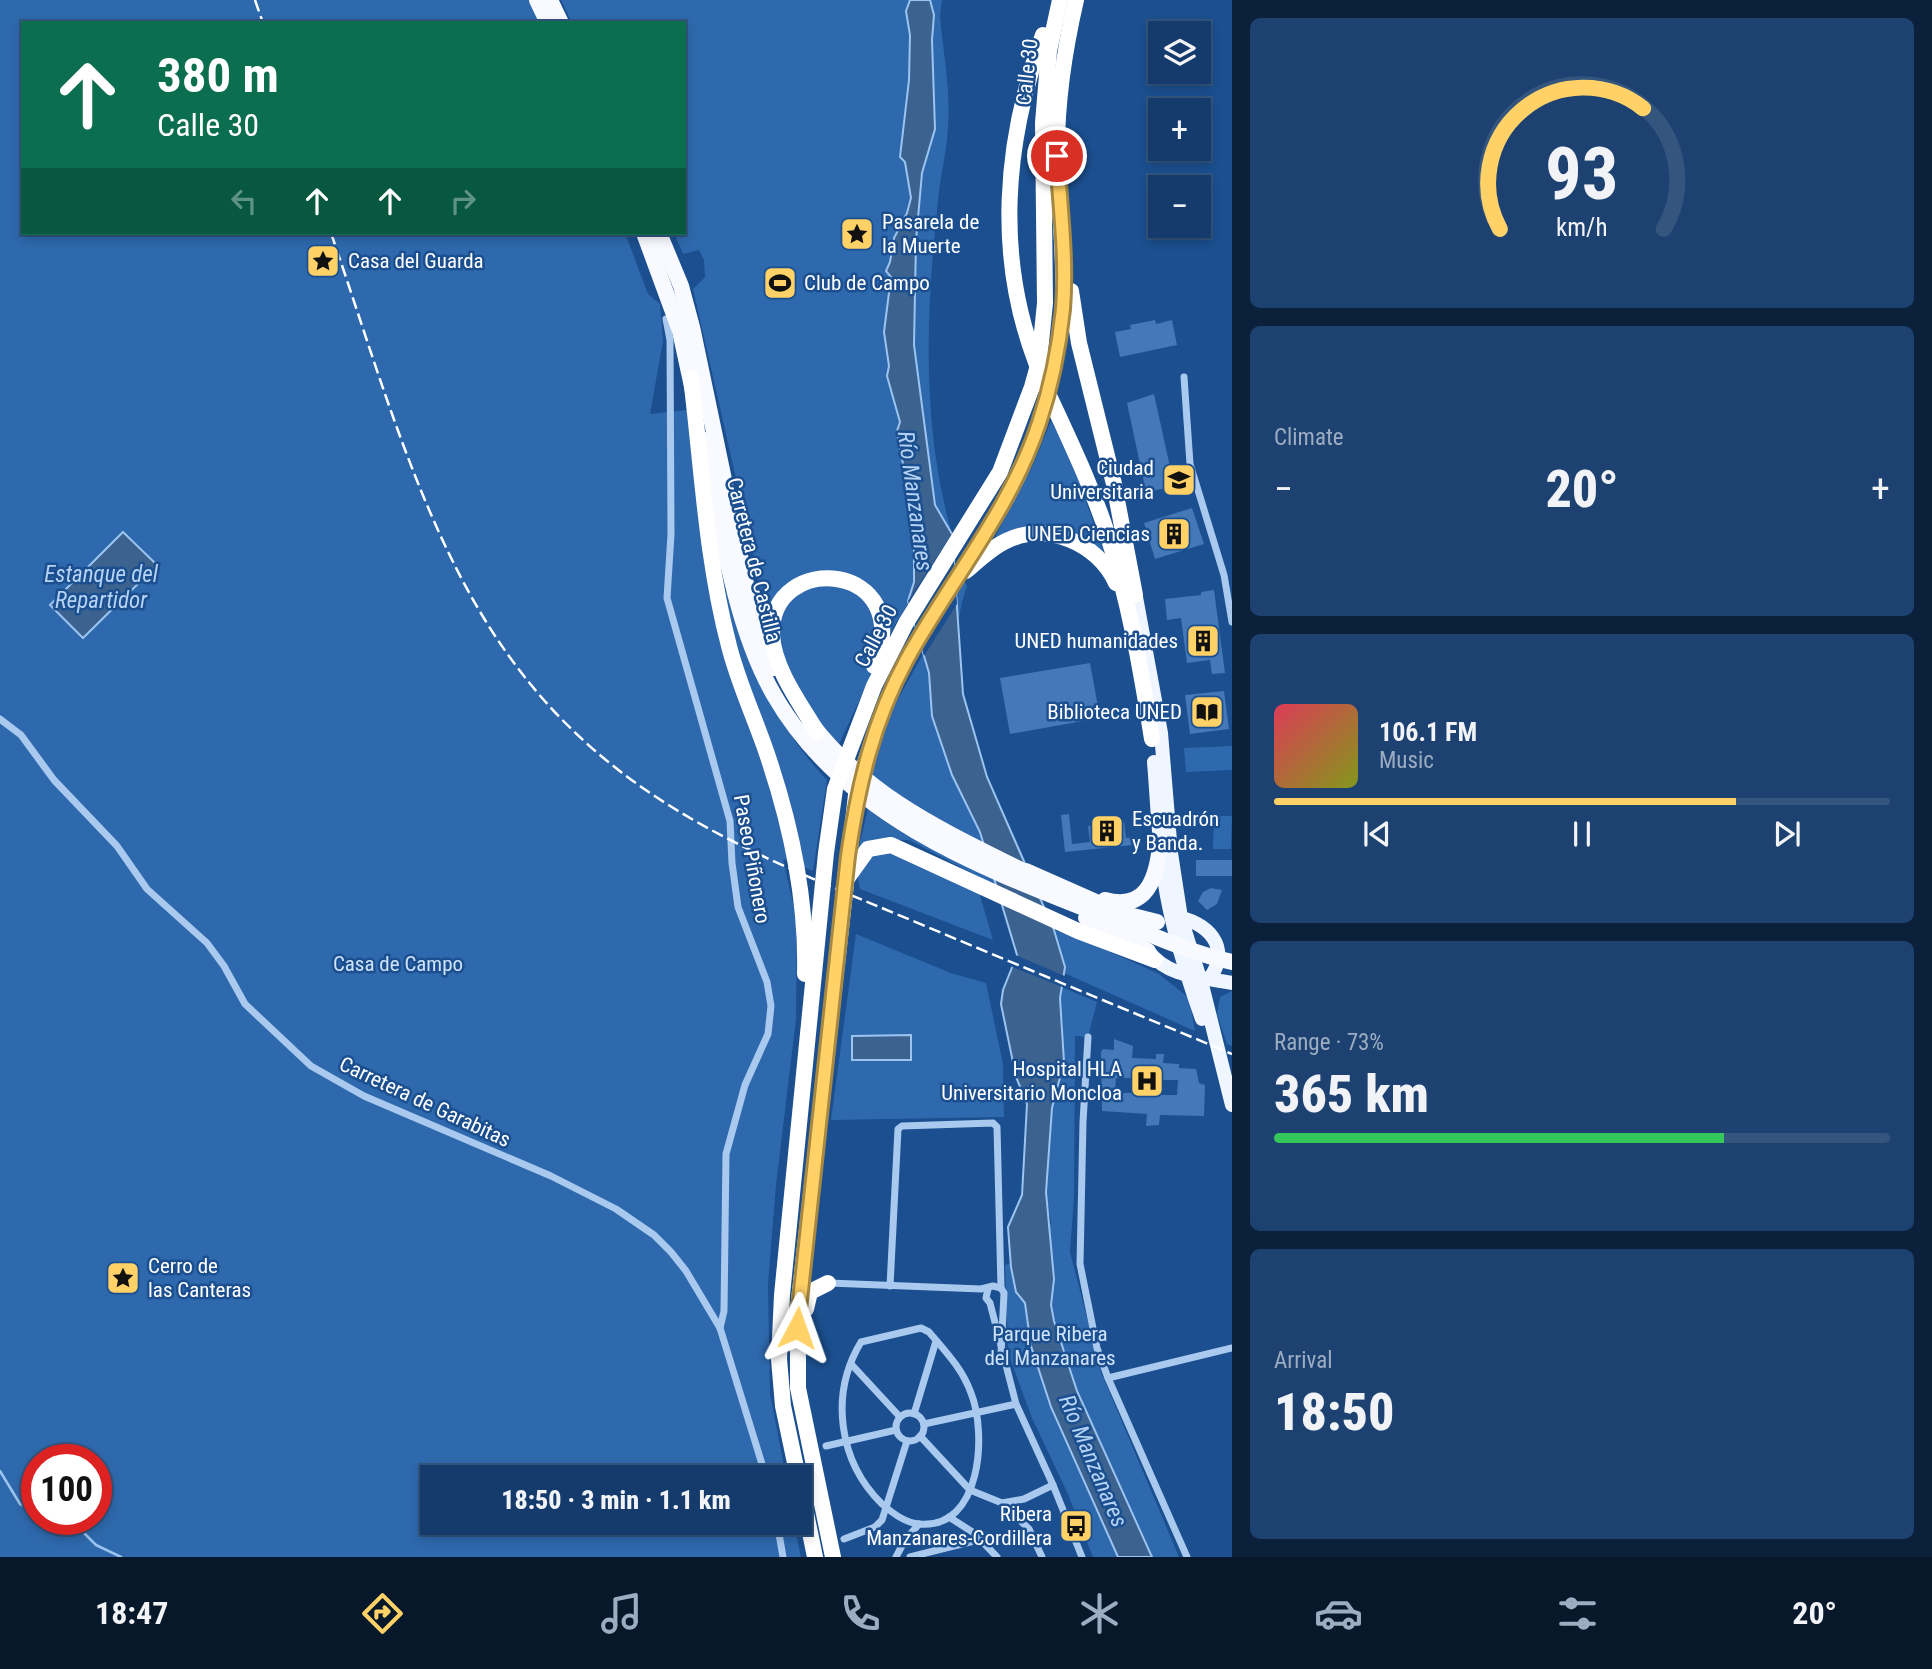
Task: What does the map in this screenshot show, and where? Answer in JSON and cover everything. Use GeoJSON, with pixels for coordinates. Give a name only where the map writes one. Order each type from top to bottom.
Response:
{"type":"FeatureCollection","features":[{"type":"Feature","properties":{"kind":"highway"},"geometry":{"type":"LineString","coordinates":[[537,0],[547,21]]}},
{"type":"Feature","properties":{"kind":"highway"},"geometry":{"type":"LineString","coordinates":[[550,0],[560,21]]}},
{"type":"Feature","properties":{"kind":"highway","name":"Calle 30"},"geometry":{"type":"LineString","coordinates":[[796,1366],[798,1309],[856,795],[869,747],[906,661],[1016,477],[1038,425],[1047,394],[1063,307],[1058,171],[1060,82],[1076,0]]}},
{"type":"Feature","properties":{"kind":"highway"},"geometry":{"type":"LineString","coordinates":[[1059,2],[1041,41],[1020,112],[1012,154],[1009,240],[1020,310],[1030,347],[1107,532],[1134,639],[1152,739]]}},
{"type":"Feature","properties":{"kind":"highway","name":"Calle 30"},"geometry":{"type":"LineString","coordinates":[[798,1148],[826,853],[835,789],[874,686],[906,623],[985,500],[1008,454],[1038,362],[1045,303],[1043,124],[1049,51],[1059,2]]}},
{"type":"Feature","properties":{"kind":"highway"},"geometry":{"type":"LineString","coordinates":[[1058,171],[1066,201],[1072,307],[1114,484],[1136,597]]}},
{"type":"Feature","properties":{"kind":"highway","name":"Carretera de Castilla"},"geometry":{"type":"LineString","coordinates":[[645,235],[680,331],[726,550],[749,640],[774,695],[818,740]]}},
{"type":"Feature","properties":{"kind":"highway","name":"Carretera de Castilla"},"geometry":{"type":"LineString","coordinates":[[660,235],[681,286],[692,327],[757,627],[785,689],[818,740],[846,782],[1016,880],[1116,920]]}},
{"type":"Feature","properties":{"kind":"highway"},"geometry":{"type":"LineString","coordinates":[[691,378],[713,555],[728,645],[774,775],[792,847],[803,912],[806,964],[799,1062],[798,1148],[779,1359],[783,1406],[795,1465]]}},
{"type":"Feature","properties":{"kind":"highway"},"geometry":{"type":"LineString","coordinates":[[956,580],[1005,542],[1037,533],[1057,536],[1078,543],[1100,557],[1111,572],[1134,639]]}},
{"type":"Feature","properties":{"kind":"highway"},"geometry":{"type":"LineString","coordinates":[[818,740],[776,655],[773,620],[785,597],[792,590],[811,580],[839,578],[850,581],[869,595],[880,616],[884,638],[849,732],[835,789]]}},
{"type":"Feature","properties":{"kind":"highway"},"geometry":{"type":"LineString","coordinates":[[845,883],[868,849],[891,845],[1078,930],[1151,955]]}},
{"type":"Feature","properties":{"kind":"highway"},"geometry":{"type":"LineString","coordinates":[[1078,892],[1116,903],[1133,900],[1151,886],[1160,847]]}},
{"type":"Feature","properties":{"kind":"highway","name":"Carretera de Castilla"},"geometry":{"type":"LineString","coordinates":[[971,852],[1009,864],[1144,933]]}},
{"type":"Feature","properties":{"kind":"highway"},"geometry":{"type":"LineString","coordinates":[[1009,864],[1060,883],[1121,912],[1170,919]]}},
{"type":"Feature","properties":{"kind":"highway"},"geometry":{"type":"LineString","coordinates":[[1016,880],[1151,955]]}},
{"type":"Feature","properties":{"kind":"highway"},"geometry":{"type":"LineString","coordinates":[[1144,933],[1214,978]]}},
{"type":"Feature","properties":{"kind":"highway"},"geometry":{"type":"LineString","coordinates":[[1144,933],[1184,949],[1232,962]]}},
{"type":"Feature","properties":{"kind":"highway"},"geometry":{"type":"LineString","coordinates":[[804,1254],[809,1269],[818,1280],[828,1283]]}},
{"type":"Feature","properties":{"kind":"highway"},"geometry":{"type":"LineString","coordinates":[[828,1283],[807,1295],[802,1346],[796,1366],[801,1412],[833,1557]]}},
{"type":"Feature","properties":{"kind":"highway"},"geometry":{"type":"LineString","coordinates":[[810,1535],[815,1557]]}},
{"type":"Feature","properties":{"kind":"main road"},"geometry":{"type":"LineString","coordinates":[[1136,597],[1161,733],[1171,853],[1170,919]]}},
{"type":"Feature","properties":{"kind":"main road"},"geometry":{"type":"LineString","coordinates":[[1152,739],[1160,847],[1170,919],[1214,978],[1226,1079],[1232,1105]]}},
{"type":"Feature","properties":{"kind":"main road"},"geometry":{"type":"LineString","coordinates":[[1170,919],[1214,933],[1232,949]]}},
{"type":"Feature","properties":{"kind":"main road"},"geometry":{"type":"LineString","coordinates":[[1170,919],[1148,935],[1151,955],[1214,978]]}},
{"type":"Feature","properties":{"kind":"main road"},"geometry":{"type":"LineString","coordinates":[[1214,978],[1222,951],[1219,940]]}},
{"type":"Feature","properties":{"kind":"street","name":"Paseo Piñonero"},"geometry":{"type":"LineString","coordinates":[[666,319],[670,340],[671,534],[667,598],[730,821],[738,907],[767,982],[771,1006],[768,1034],[745,1085],[726,1154],[724,1311],[720,1328],[762,1465]]}},
{"type":"Feature","properties":{"kind":"street"},"geometry":{"type":"LineString","coordinates":[[1184,377],[1190,464],[1224,575],[1232,622]]}},
{"type":"Feature","properties":{"kind":"street","name":"Carretera de Garabitas"},"geometry":{"type":"LineString","coordinates":[[0,719],[21,735],[54,780],[117,846],[147,889],[207,943],[224,966],[245,1004],[311,1066],[364,1096],[420,1122],[551,1176],[635,1221],[671,1252],[686,1271],[720,1328]]}},
{"type":"Feature","properties":{"kind":"street"},"geometry":{"type":"LineString","coordinates":[[1088,1037],[1080,1264],[1097,1348],[1187,1557]]}},
{"type":"Feature","properties":{"kind":"street"},"geometry":{"type":"LineString","coordinates":[[890,1286],[898,1129],[902,1126],[993,1123],[997,1127],[1001,1354]]}},
{"type":"Feature","properties":{"kind":"street"},"geometry":{"type":"LineString","coordinates":[[828,1283],[1001,1288]]}},
{"type":"Feature","properties":{"kind":"street"},"geometry":{"type":"LineString","coordinates":[[988,1289],[986,1295],[1016,1404],[1082,1557]]}},
{"type":"Feature","properties":{"kind":"street"},"geometry":{"type":"LineString","coordinates":[[990,1303],[1002,1300]]}},
{"type":"Feature","properties":{"kind":"street"},"geometry":{"type":"LineString","coordinates":[[921,1328],[936,1341],[962,1373],[977,1411],[979,1450],[970,1490],[959,1510],[934,1523],[919,1524],[905,1521],[887,1508],[857,1472],[845,1442],[842,1409],[844,1386],[859,1344],[866,1340],[921,1328]]}},
{"type":"Feature","properties":{"kind":"street"},"geometry":{"type":"LineString","coordinates":[[914,1414],[936,1341]]}},
{"type":"Feature","properties":{"kind":"street"},"geometry":{"type":"LineString","coordinates":[[1108,1378],[1232,1348]]}},
{"type":"Feature","properties":{"kind":"street"},"geometry":{"type":"LineString","coordinates":[[852,1364],[900,1417]]}},
{"type":"Feature","properties":{"kind":"street"},"geometry":{"type":"LineString","coordinates":[[923,1424],[1016,1404]]}},
{"type":"Feature","properties":{"kind":"street"},"geometry":{"type":"LineString","coordinates":[[900,1417],[914,1414]]}},
{"type":"Feature","properties":{"kind":"street"},"geometry":{"type":"LineString","coordinates":[[914,1414],[923,1424]]}},
{"type":"Feature","properties":{"kind":"street"},"geometry":{"type":"LineString","coordinates":[[900,1417],[896,1430],[900,1437],[907,1441]]}},
{"type":"Feature","properties":{"kind":"street"},"geometry":{"type":"LineString","coordinates":[[920,1436],[923,1424]]}},
{"type":"Feature","properties":{"kind":"street"},"geometry":{"type":"LineString","coordinates":[[826,1446],[896,1430]]}},
{"type":"Feature","properties":{"kind":"street"},"geometry":{"type":"LineString","coordinates":[[920,1436],[970,1490],[1002,1503],[1028,1529],[1042,1557]]}},
{"type":"Feature","properties":{"kind":"street"},"geometry":{"type":"LineString","coordinates":[[907,1441],[920,1436]]}},
{"type":"Feature","properties":{"kind":"street"},"geometry":{"type":"LineString","coordinates":[[844,1539],[875,1527],[882,1520],[907,1441]]}},
{"type":"Feature","properties":{"kind":"street"},"geometry":{"type":"LineString","coordinates":[[1002,1503],[1024,1499],[1053,1485]]}},
{"type":"Feature","properties":{"kind":"street"},"geometry":{"type":"LineString","coordinates":[[949,1517],[982,1539],[997,1557]]}},
{"type":"Feature","properties":{"kind":"street"},"geometry":{"type":"LineString","coordinates":[[896,1557],[919,1524]]}},
{"type":"Feature","properties":{"kind":"street"},"geometry":{"type":"LineString","coordinates":[[779,1535],[783,1557]]}},
{"type":"Feature","properties":{"kind":"street"},"geometry":{"type":"LineString","coordinates":[[910,1557],[982,1539]]}},
{"type":"Feature","properties":{"kind":"green space","name":"Casa de Campo"},"geometry":{"type":"Polygon","coordinates":[[[0,0],[529,0],[538,21],[21,21],[21,235],[626,235],[648,294],[660,304],[663,341],[650,414],[687,410],[714,594],[727,592],[744,642],[766,692],[793,738],[827,780],[813,871],[783,859],[797,921],[796,1019],[776,1185],[768,1284],[770,1393],[784,1465],[420,1465],[420,1535],[796,1535],[801,1557],[0,1557],[0,0]]]}},
{"type":"Feature","properties":{"kind":"green space","name":"Club de Campo"},"geometry":{"type":"Polygon","coordinates":[[[561,0],[942,0],[940,16],[949,113],[934,243],[929,368],[935,452],[952,534],[894,626],[838,746],[803,699],[764,627],[757,571],[693,289],[705,277],[704,260],[699,250],[683,254],[675,235],[686,235],[686,21],[571,21],[561,0]]]}},
{"type":"Feature","properties":{"kind":"green space"},"geometry":{"type":"Polygon","coordinates":[[[1051,421],[1070,456],[1105,555],[1064,535],[1040,528],[1026,528],[995,537],[1033,465],[1051,421]]]}},
{"type":"Feature","properties":{"kind":"green space"},"geometry":{"type":"Polygon","coordinates":[[[964,580],[967,586],[959,621],[957,657],[961,692],[982,763],[1026,862],[964,834],[904,801],[869,774],[887,719],[964,580]]]}},
{"type":"Feature","properties":{"kind":"green space"},"geometry":{"type":"Polygon","coordinates":[[[1232,746],[1232,770],[1186,772],[1184,748],[1232,746]]]}},
{"type":"Feature","properties":{"kind":"green space"},"geometry":{"type":"Polygon","coordinates":[[[868,809],[993,877],[996,886],[909,840],[880,840],[858,850],[868,809]]]}},
{"type":"Feature","properties":{"kind":"green space"},"geometry":{"type":"Polygon","coordinates":[[[1214,816],[1232,816],[1231,849],[1213,849],[1214,816]]]}},
{"type":"Feature","properties":{"kind":"green space"},"geometry":{"type":"Polygon","coordinates":[[[887,852],[907,857],[979,892],[993,940],[860,889],[857,874],[871,856],[887,852]]]}},
{"type":"Feature","properties":{"kind":"green space"},"geometry":{"type":"Polygon","coordinates":[[[1054,930],[1084,940],[1159,974],[1189,998],[1195,1031],[1064,973],[1065,967],[1054,930]]]}},
{"type":"Feature","properties":{"kind":"green space"},"geometry":{"type":"Polygon","coordinates":[[[856,934],[951,973],[986,983],[1003,1064],[1004,1117],[831,1120],[856,934]]]}},
{"type":"Feature","properties":{"kind":"green space","name":"Parque Ribera del Manzanares"},"geometry":{"type":"Polygon","coordinates":[[[1061,987],[1097,1002],[1088,1037],[1075,1036],[1074,1198],[1070,1252],[1101,1372],[1179,1557],[1093,1557],[1067,1492],[1032,1418],[1008,1353],[1005,1265],[1011,1263],[1051,1223],[1046,1192],[1052,1108],[1059,1086],[1063,1026],[1061,987]]]}},
{"type":"Feature","properties":{"kind":"green space"},"geometry":{"type":"Polygon","coordinates":[[[1232,991],[1232,1046],[1227,1044],[1217,1014],[1220,997],[1232,991]]]}},
{"type":"Feature","properties":{"kind":"water","name":"Río Manzanares"},"geometry":{"type":"Polygon","coordinates":[[[910,0],[930,0],[934,15],[932,40],[935,129],[922,173],[916,240],[914,345],[935,505],[952,534],[963,694],[987,777],[1054,930],[1065,967],[1060,998],[1064,1062],[1052,1108],[1046,1192],[1054,1279],[1051,1305],[1077,1391],[1152,1557],[1118,1557],[1051,1407],[1031,1346],[1025,1303],[1016,1292],[1011,1267],[1008,1227],[1022,1195],[1027,1104],[1016,1077],[1001,1004],[1003,990],[1017,955],[980,832],[952,775],[932,716],[929,673],[908,601],[914,582],[914,525],[897,431],[900,422],[887,376],[889,366],[884,332],[891,277],[886,271],[894,238],[907,213],[911,198],[905,162],[900,157],[909,80],[910,35],[906,11],[910,0]]]}},
{"type":"Feature","properties":{"kind":"water","name":"Estanque del Repartidor"},"geometry":{"type":"Polygon","coordinates":[[[123,532],[157,565],[83,638],[50,605],[123,532]]]}},
{"type":"Feature","properties":{"kind":"water"},"geometry":{"type":"Polygon","coordinates":[[[911,1035],[911,1060],[852,1060],[852,1036],[911,1035]]]}},
{"type":"Feature","properties":{"kind":"pier"},"geometry":{"type":"Polygon","coordinates":[[[952,534],[957,604],[924,656],[908,601],[952,534]]]}},
{"type":"Feature","properties":{"kind":"pier"},"geometry":{"type":"Polygon","coordinates":[[[1013,954],[1067,977],[1065,988],[1010,966],[1013,954]]]}},
{"type":"Feature","properties":{"kind":"building"},"geometry":{"type":"Polygon","coordinates":[[[1155,320],[1156,324],[1172,320],[1177,345],[1120,357],[1115,332],[1131,329],[1130,325],[1155,320]]]}},
{"type":"Feature","properties":{"kind":"building"},"geometry":{"type":"Polygon","coordinates":[[[1154,394],[1172,476],[1165,478],[1167,488],[1146,492],[1127,403],[1154,394]]]}},
{"type":"Feature","properties":{"kind":"building","name":"UNED Ciencias"},"geometry":{"type":"Polygon","coordinates":[[[1192,508],[1204,544],[1155,559],[1144,523],[1192,508]]]}},
{"type":"Feature","properties":{"kind":"building","name":"UNED humanidades"},"geometry":{"type":"Polygon","coordinates":[[[1214,590],[1225,673],[1212,674],[1210,660],[1187,663],[1181,618],[1167,620],[1165,599],[1201,595],[1201,592],[1214,590]]]}},
{"type":"Feature","properties":{"kind":"building"},"geometry":{"type":"Polygon","coordinates":[[[1090,663],[1100,718],[1010,734],[1000,678],[1090,663]]]}},
{"type":"Feature","properties":{"kind":"building","name":"Biblioteca UNED"},"geometry":{"type":"Polygon","coordinates":[[[1224,691],[1229,729],[1190,734],[1185,695],[1224,691]]]}},
{"type":"Feature","properties":{"kind":"building","name":"Escuadrón y Banda."},"geometry":{"type":"Polygon","coordinates":[[[1069,814],[1072,844],[1090,842],[1088,826],[1124,822],[1126,838],[1142,837],[1142,844],[1065,852],[1061,815],[1069,814]]]}},
{"type":"Feature","properties":{"kind":"building"},"geometry":{"type":"Polygon","coordinates":[[[1196,860],[1232,860],[1232,876],[1196,876],[1196,860]]]}},
{"type":"Feature","properties":{"kind":"building"},"geometry":{"type":"Polygon","coordinates":[[[1211,888],[1222,890],[1217,904],[1207,910],[1198,901],[1203,892],[1211,888]]]}},
{"type":"Feature","properties":{"kind":"building","name":"Hospital HLA Universitario Moncloa"},"geometry":{"type":"Polygon","coordinates":[[[1114,1039],[1133,1046],[1132,1058],[1156,1059],[1156,1054],[1164,1054],[1163,1063],[1196,1069],[1199,1083],[1205,1085],[1204,1116],[1160,1115],[1159,1125],[1146,1126],[1147,1114],[1102,1111],[1101,1052],[1103,1049],[1114,1050],[1114,1039]],[[1116,1078],[1115,1093],[1131,1093],[1132,1078],[1116,1078]],[[1162,1080],[1162,1095],[1177,1095],[1178,1080],[1162,1080]]]}},
{"type":"Feature","properties":{"kind":"waterway"},"geometry":{"type":"LineString","coordinates":[[0,1471],[21,1504]]}},
{"type":"Feature","properties":{"kind":"waterway"},"geometry":{"type":"LineString","coordinates":[[86,1535],[96,1545],[121,1557]]}},
{"type":"Feature","properties":{"kind":"railway"},"geometry":{"type":"LineString","coordinates":[[255,0],[262,21]]}},
{"type":"Feature","properties":{"kind":"railway"},"geometry":{"type":"LineString","coordinates":[[332,235],[398,431],[417,481],[460,576],[485,620],[528,681],[574,732],[624,775],[678,811],[735,842],[795,871],[1232,1054]]}},
{"type":"Feature","properties":{"kind":"place","name":"Pasarela de la Muerte"},"geometry":{"type":"Point","coordinates":[857,234]}},
{"type":"Feature","properties":{"kind":"place","name":"Casa del Guarda"},"geometry":{"type":"Point","coordinates":[323,261]}},
{"type":"Feature","properties":{"kind":"place","name":"Club de Campo"},"geometry":{"type":"Point","coordinates":[780,283]}},
{"type":"Feature","properties":{"kind":"place","name":"Ciudad Universitaria"},"geometry":{"type":"Point","coordinates":[1179,480]}},
{"type":"Feature","properties":{"kind":"place","name":"UNED Ciencias"},"geometry":{"type":"Point","coordinates":[1174,534]}},
{"type":"Feature","properties":{"kind":"place","name":"UNED humanidades"},"geometry":{"type":"Point","coordinates":[1203,641]}},
{"type":"Feature","properties":{"kind":"place","name":"Biblioteca UNED"},"geometry":{"type":"Point","coordinates":[1207,712]}},
{"type":"Feature","properties":{"kind":"place","name":"Escuadrón y Banda."},"geometry":{"type":"Point","coordinates":[1107,831]}},
{"type":"Feature","properties":{"kind":"place","name":"Hospital HLA Universitario Moncloa"},"geometry":{"type":"Point","coordinates":[1147,1081]}},
{"type":"Feature","properties":{"kind":"place","name":"Cerro de las Canteras"},"geometry":{"type":"Point","coordinates":[123,1278]}},
{"type":"Feature","properties":{"kind":"place","name":"Ribera Manzanares-Cordillera"},"geometry":{"type":"Point","coordinates":[1076,1526]}},
{"type":"Feature","properties":{"kind":"route"},"geometry":{"type":"LineString","coordinates":[[797,1328],[856,795],[869,747],[886,702],[906,661],[1016,477],[1038,425],[1047,394],[1063,307],[1057,156]]}}]}
